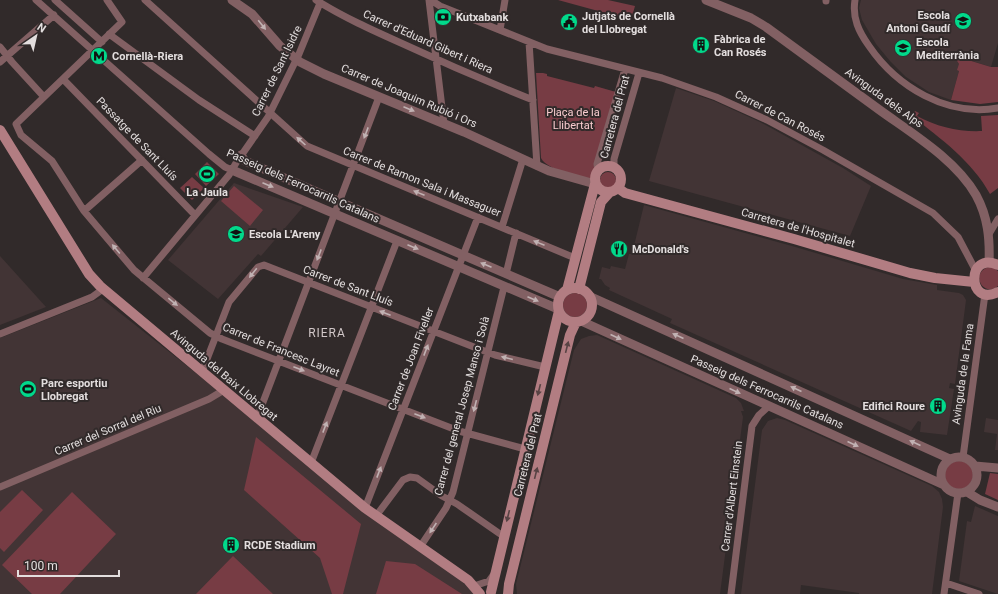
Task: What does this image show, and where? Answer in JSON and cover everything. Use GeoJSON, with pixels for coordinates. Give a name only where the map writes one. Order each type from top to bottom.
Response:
{"type":"FeatureCollection","features":[{"type":"Feature","properties":{"kind":"main road","name":"Avinguda del Baix Llobregat"},"geometry":{"type":"LineString","coordinates":[[0,130],[89,274],[103,289],[365,508],[485,591]]}},
{"type":"Feature","properties":{"kind":"main road"},"geometry":{"type":"LineString","coordinates":[[564,294],[576,258],[595,184],[595,177],[600,168],[607,166],[614,168],[621,178],[614,190],[601,202],[579,289]]}},
{"type":"Feature","properties":{"kind":"main road"},"geometry":{"type":"LineString","coordinates":[[595,184],[600,190],[614,190]]}},
{"type":"Feature","properties":{"kind":"main road","name":"Carretera de l'Hospitalet"},"geometry":{"type":"LineString","coordinates":[[614,190],[787,237],[910,273],[935,278],[974,282]]}},
{"type":"Feature","properties":{"kind":"main road"},"geometry":{"type":"LineString","coordinates":[[993,264],[981,265],[976,271],[974,282],[978,290],[985,294],[991,295],[998,292]]}},
{"type":"Feature","properties":{"kind":"main road"},"geometry":{"type":"LineString","coordinates":[[571,289],[579,289],[589,296],[592,304],[590,312],[585,319],[578,322],[566,320],[559,310],[558,302],[564,294],[571,289]]}},
{"type":"Feature","properties":{"kind":"main road","name":"Carretera del Prat"},"geometry":{"type":"LineString","coordinates":[[485,591],[494,574],[559,310]]}},
{"type":"Feature","properties":{"kind":"main road","name":"Carretera del Prat"},"geometry":{"type":"LineString","coordinates":[[507,594],[570,336],[578,322]]}},
{"type":"Feature","properties":{"kind":"main road"},"geometry":{"type":"LineString","coordinates":[[485,591],[498,590],[507,594]]}},
{"type":"Feature","properties":{"kind":"street","name":"Passeig dels Ferrocarrils Catalans"},"geometry":{"type":"LineString","coordinates":[[36,0],[225,167],[559,310]]}},
{"type":"Feature","properties":{"kind":"street"},"geometry":{"type":"LineString","coordinates":[[55,0],[102,42]]}},
{"type":"Feature","properties":{"kind":"street"},"geometry":{"type":"LineString","coordinates":[[0,47],[44,97],[122,22],[107,0]]}},
{"type":"Feature","properties":{"kind":"street","name":"Carrer de Ramon Sala i Massaguer"},"geometry":{"type":"LineString","coordinates":[[145,0],[307,146],[576,258]]}},
{"type":"Feature","properties":{"kind":"street","name":"Carrer de Joaquim Rubió i Ors"},"geometry":{"type":"LineString","coordinates":[[232,0],[252,14],[280,46],[296,59],[324,74],[444,124],[549,171],[595,184]]}},
{"type":"Feature","properties":{"kind":"street"},"geometry":{"type":"LineString","coordinates":[[430,0],[444,124]]}},
{"type":"Feature","properties":{"kind":"street","name":"Carrer de Can Rosés"},"geometry":{"type":"LineString","coordinates":[[430,0],[440,6],[537,45],[662,78],[716,97],[754,113],[823,150],[928,210],[958,237],[976,271]]}},
{"type":"Feature","properties":{"kind":"street"},"geometry":{"type":"LineString","coordinates":[[500,30],[505,0]]}},
{"type":"Feature","properties":{"kind":"street","name":"Avinguda dels Alps"},"geometry":{"type":"LineString","coordinates":[[706,0],[751,18],[766,26],[932,149],[961,175],[973,191],[982,208],[989,234],[993,264]]}},
{"type":"Feature","properties":{"kind":"street"},"geometry":{"type":"LineString","coordinates":[[855,0],[855,18],[862,35],[884,65],[904,82],[921,94],[948,105],[971,110],[998,108]]}},
{"type":"Feature","properties":{"kind":"street","name":"Carrer de Sant Isidre"},"geometry":{"type":"LineString","coordinates":[[143,278],[229,175],[270,113],[296,59],[318,1]]}},
{"type":"Feature","properties":{"kind":"street","name":"Carrer d'Eduard Gibert i Riera"},"geometry":{"type":"LineString","coordinates":[[318,1],[369,29],[533,100]]}},
{"type":"Feature","properties":{"kind":"street"},"geometry":{"type":"LineString","coordinates":[[0,62],[54,15]]}},
{"type":"Feature","properties":{"kind":"street"},"geometry":{"type":"LineString","coordinates":[[109,34],[199,100],[255,136]]}},
{"type":"Feature","properties":{"kind":"street"},"geometry":{"type":"LineString","coordinates":[[529,42],[537,166]]}},
{"type":"Feature","properties":{"kind":"street","name":"Carretera del Prat"},"geometry":{"type":"LineString","coordinates":[[598,171],[597,164],[625,69]]}},
{"type":"Feature","properties":{"kind":"street","name":"Carretera del Prat"},"geometry":{"type":"LineString","coordinates":[[614,168],[614,159],[639,73]]}},
{"type":"Feature","properties":{"kind":"street","name":"Passatge de Sant Lluís"},"geometry":{"type":"LineString","coordinates":[[63,79],[196,215]]}},
{"type":"Feature","properties":{"kind":"street","name":"Carrer de Francesc Layret"},"geometry":{"type":"LineString","coordinates":[[44,97],[16,124],[21,135],[52,161],[84,211],[134,270],[210,333],[403,410],[468,434],[525,449]]}},
{"type":"Feature","properties":{"kind":"street"},"geometry":{"type":"LineString","coordinates":[[257,418],[380,97]]}},
{"type":"Feature","properties":{"kind":"street","name":"Passeig dels Ferrocarrils Catalans"},"geometry":{"type":"LineString","coordinates":[[241,155],[245,161],[506,274],[564,294]]}},
{"type":"Feature","properties":{"kind":"street"},"geometry":{"type":"LineString","coordinates":[[502,227],[523,159]]}},
{"type":"Feature","properties":{"kind":"street"},"geometry":{"type":"LineString","coordinates":[[84,211],[142,160]]}},
{"type":"Feature","properties":{"kind":"street","name":"Carrer de Joan Fiveller"},"geometry":{"type":"LineString","coordinates":[[365,508],[478,217]]}},
{"type":"Feature","properties":{"kind":"street"},"geometry":{"type":"LineString","coordinates":[[989,234],[998,219]]}},
{"type":"Feature","properties":{"kind":"street"},"geometry":{"type":"LineString","coordinates":[[506,274],[516,233]]}},
{"type":"Feature","properties":{"kind":"street"},"geometry":{"type":"LineString","coordinates":[[311,463],[397,241]]}},
{"type":"Feature","properties":{"kind":"street","name":"Carrer de Sant Lluís"},"geometry":{"type":"LineString","coordinates":[[202,372],[229,302],[258,267],[264,265],[488,352],[545,367]]}},
{"type":"Feature","properties":{"kind":"street","name":"Carrer del general Josep Manso i Solà"},"geometry":{"type":"LineString","coordinates":[[420,547],[446,508],[453,492],[504,287]]}},
{"type":"Feature","properties":{"kind":"street"},"geometry":{"type":"LineString","coordinates":[[0,334],[92,297],[103,289]]}},
{"type":"Feature","properties":{"kind":"street","name":"Avinguda de la Fama"},"geometry":{"type":"LineString","coordinates":[[963,457],[985,294]]}},
{"type":"Feature","properties":{"kind":"street","name":"Passeig dels Ferrocarrils Catalans"},"geometry":{"type":"LineString","coordinates":[[589,296],[950,459]]}},
{"type":"Feature","properties":{"kind":"street","name":"Passeig dels Ferrocarrils Catalans"},"geometry":{"type":"LineString","coordinates":[[578,322],[944,485]]}},
{"type":"Feature","properties":{"kind":"street","name":"Carrer del Sorral del Riu"},"geometry":{"type":"LineString","coordinates":[[0,487],[207,400],[224,390]]}},
{"type":"Feature","properties":{"kind":"street","name":"Carrer d'Albert Einstein"},"geometry":{"type":"LineString","coordinates":[[731,594],[752,426],[759,415],[769,406]]}},
{"type":"Feature","properties":{"kind":"street"},"geometry":{"type":"LineString","coordinates":[[963,457],[970,460],[976,466],[978,473],[977,480],[973,488],[968,492],[958,493],[949,490],[944,485],[941,475],[944,464],[950,459],[963,457]]}},
{"type":"Feature","properties":{"kind":"street"},"geometry":{"type":"LineString","coordinates":[[976,466],[998,468]]}},
{"type":"Feature","properties":{"kind":"street"},"geometry":{"type":"LineString","coordinates":[[376,516],[403,480],[408,477],[417,478],[503,536]]}},
{"type":"Feature","properties":{"kind":"street"},"geometry":{"type":"LineString","coordinates":[[968,492],[980,500],[998,507]]}},
{"type":"Feature","properties":{"kind":"street"},"geometry":{"type":"LineString","coordinates":[[944,594],[958,493]]}},
{"type":"Feature","properties":{"kind":"street"},"geometry":{"type":"LineString","coordinates":[[946,583],[979,594]]}},
{"type":"Feature","properties":{"kind":"shaded area"},"geometry":{"type":"Polygon","coordinates":[[[861,0],[998,0],[998,43],[991,67],[956,56],[955,58],[959,64],[959,71],[951,100],[929,92],[906,77],[876,44],[862,20],[859,8],[861,0]]]}},
{"type":"Feature","properties":{"kind":"shaded area"},"geometry":{"type":"Polygon","coordinates":[[[676,88],[714,101],[760,122],[843,168],[871,186],[850,236],[649,181],[676,88]]]}},
{"type":"Feature","properties":{"kind":"shaded area","name":"Escola L'Areny"},"geometry":{"type":"Polygon","coordinates":[[[234,183],[303,207],[261,256],[258,254],[218,299],[168,260],[234,183]]]}},
{"type":"Feature","properties":{"kind":"shaded area"},"geometry":{"type":"Polygon","coordinates":[[[644,205],[792,246],[903,279],[937,285],[937,290],[959,293],[963,295],[966,300],[955,384],[950,383],[949,388],[954,389],[947,435],[920,432],[921,422],[918,421],[911,431],[670,323],[672,319],[609,290],[610,288],[605,285],[601,279],[599,279],[602,267],[610,269],[611,266],[625,269],[629,254],[632,254],[644,205]]]}},
{"type":"Feature","properties":{"kind":"shaded area"},"geometry":{"type":"Polygon","coordinates":[[[0,256],[46,307],[0,325],[0,256]]]}},
{"type":"Feature","properties":{"kind":"shaded area"},"geometry":{"type":"Polygon","coordinates":[[[101,298],[481,594],[0,594],[0,338],[101,298]]]}},
{"type":"Feature","properties":{"kind":"shaded area"},"geometry":{"type":"Polygon","coordinates":[[[597,335],[736,398],[741,403],[744,411],[741,411],[743,417],[720,594],[517,594],[516,584],[574,350],[581,339],[597,335]]]}},
{"type":"Feature","properties":{"kind":"shaded area"},"geometry":{"type":"Polygon","coordinates":[[[777,418],[785,420],[932,486],[939,492],[943,507],[932,594],[859,594],[801,585],[800,594],[741,594],[762,430],[768,421],[777,418]]]}},
{"type":"Feature","properties":{"kind":"shaded area"},"geometry":{"type":"Polygon","coordinates":[[[986,418],[998,420],[998,450],[995,450],[997,434],[984,432],[986,418]]]}},
{"type":"Feature","properties":{"kind":"shaded area"},"geometry":{"type":"Polygon","coordinates":[[[975,506],[998,516],[998,594],[959,581],[967,521],[971,522],[975,506]]]}},
{"type":"Feature","properties":{"kind":"green space"},"geometry":{"type":"Polygon","coordinates":[[[558,0],[608,0],[635,6],[631,20],[558,0]]]}},
{"type":"Feature","properties":{"kind":"green space"},"geometry":{"type":"Polygon","coordinates":[[[955,56],[991,67],[998,67],[998,102],[980,104],[951,100],[959,71],[957,70],[959,64],[955,56]]]}},
{"type":"Feature","properties":{"kind":"green space","name":"Plaça de la Llibertat"},"geometry":{"type":"Polygon","coordinates":[[[536,73],[543,73],[547,74],[547,76],[616,92],[592,178],[589,179],[555,169],[549,166],[541,158],[536,73]]]}},
{"type":"Feature","properties":{"kind":"green space"},"geometry":{"type":"Polygon","coordinates":[[[915,111],[919,113],[917,116],[932,123],[957,130],[973,131],[982,131],[981,116],[998,115],[998,188],[990,194],[983,182],[955,151],[912,116],[915,111]]]}},
{"type":"Feature","properties":{"kind":"green space","name":"La Jaula"},"geometry":{"type":"Polygon","coordinates":[[[207,162],[219,174],[206,186],[195,174],[207,162]]]}},
{"type":"Feature","properties":{"kind":"green space"},"geometry":{"type":"Polygon","coordinates":[[[608,172],[615,177],[616,180],[611,187],[608,188],[601,183],[600,180],[605,173],[608,172]]]}},
{"type":"Feature","properties":{"kind":"green space"},"geometry":{"type":"Polygon","coordinates":[[[192,177],[204,188],[192,200],[180,188],[192,177]]]}},
{"type":"Feature","properties":{"kind":"green space"},"geometry":{"type":"Polygon","coordinates":[[[234,186],[263,210],[250,226],[221,201],[234,186]]]}},
{"type":"Feature","properties":{"kind":"green space"},"geometry":{"type":"Polygon","coordinates":[[[989,267],[998,271],[998,286],[992,289],[983,287],[979,278],[983,270],[989,267]]]}},
{"type":"Feature","properties":{"kind":"green space"},"geometry":{"type":"Polygon","coordinates":[[[575,293],[583,297],[587,305],[583,313],[575,317],[567,313],[563,305],[567,297],[575,293]]]}},
{"type":"Feature","properties":{"kind":"green space"},"geometry":{"type":"Polygon","coordinates":[[[256,437],[361,524],[343,594],[332,594],[320,558],[244,490],[256,437]]]}},
{"type":"Feature","properties":{"kind":"green space"},"geometry":{"type":"Polygon","coordinates":[[[959,461],[969,465],[973,475],[969,485],[959,489],[949,485],[945,475],[949,465],[959,461]]]}},
{"type":"Feature","properties":{"kind":"green space"},"geometry":{"type":"Polygon","coordinates":[[[990,473],[998,474],[998,500],[985,494],[990,473]]]}},
{"type":"Feature","properties":{"kind":"green space"},"geometry":{"type":"Polygon","coordinates":[[[22,490],[43,510],[4,552],[0,548],[0,512],[22,490]]]}},
{"type":"Feature","properties":{"kind":"green space"},"geometry":{"type":"Polygon","coordinates":[[[72,492],[116,534],[60,594],[32,594],[2,565],[72,492]]]}},
{"type":"Feature","properties":{"kind":"green space"},"geometry":{"type":"Polygon","coordinates":[[[233,556],[273,594],[196,594],[233,556]]]}},
{"type":"Feature","properties":{"kind":"green space"},"geometry":{"type":"Polygon","coordinates":[[[386,561],[415,564],[462,594],[376,594],[386,561]]]}},
{"type":"Feature","properties":{"kind":"place","name":"Kutxabank"},"geometry":{"type":"Point","coordinates":[443,17]}},
{"type":"Feature","properties":{"kind":"place","name":"Escola Antoni Gaudí"},"geometry":{"type":"Point","coordinates":[963,21]}},
{"type":"Feature","properties":{"kind":"place","name":"Jutjats de Cornellà del Llobregat"},"geometry":{"type":"Point","coordinates":[569,22]}},
{"type":"Feature","properties":{"kind":"place","name":"Fàbrica de Can Rosés"},"geometry":{"type":"Point","coordinates":[701,45]}},
{"type":"Feature","properties":{"kind":"place","name":"Escola Mediterrània"},"geometry":{"type":"Point","coordinates":[903,48]}},
{"type":"Feature","properties":{"kind":"place","name":"Cornellà-Riera"},"geometry":{"type":"Point","coordinates":[99,56]}},
{"type":"Feature","properties":{"kind":"place","name":"La Jaula"},"geometry":{"type":"Point","coordinates":[207,174]}},
{"type":"Feature","properties":{"kind":"place","name":"Escola L'Areny"},"geometry":{"type":"Point","coordinates":[236,234]}},
{"type":"Feature","properties":{"kind":"place","name":"McDonald's"},"geometry":{"type":"Point","coordinates":[619,249]}},
{"type":"Feature","properties":{"kind":"place","name":"Parc esportiu Llobregat"},"geometry":{"type":"Point","coordinates":[28,389]}},
{"type":"Feature","properties":{"kind":"place","name":"Edifici Roure"},"geometry":{"type":"Point","coordinates":[938,406]}},
{"type":"Feature","properties":{"kind":"place","name":"RCDE Stadium"},"geometry":{"type":"Point","coordinates":[231,545]}},
{"type":"Feature","properties":{"kind":"district","name":"RIERA"},"geometry":{"type":"Point","coordinates":[327,333]}}]}
